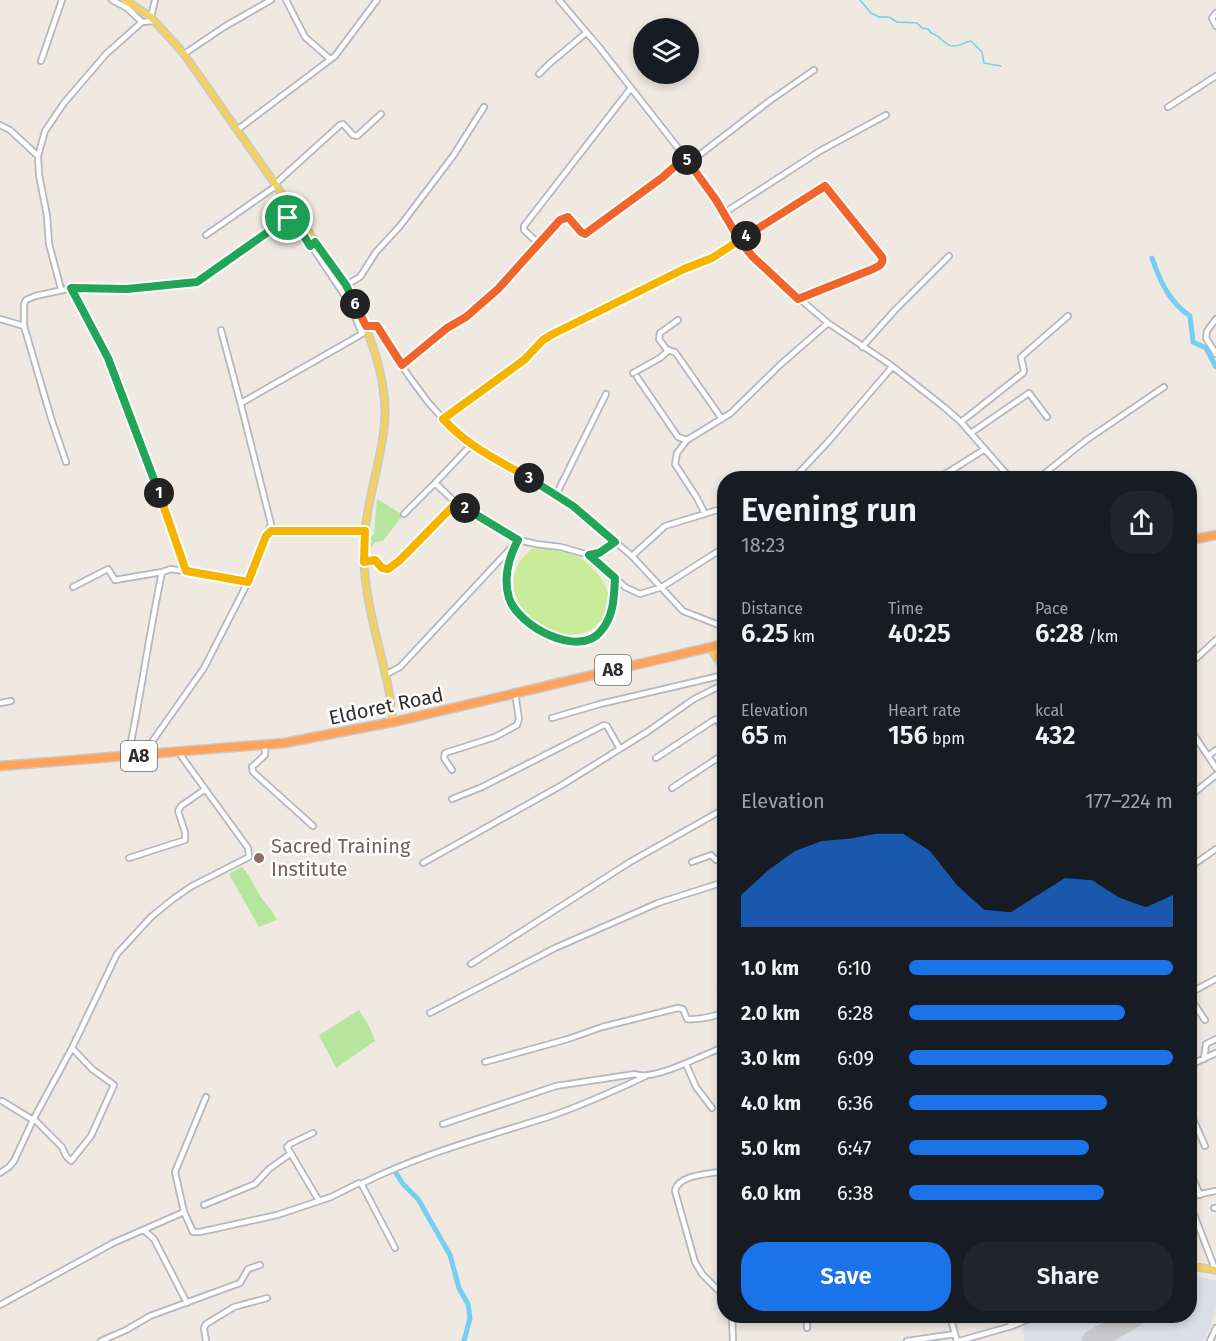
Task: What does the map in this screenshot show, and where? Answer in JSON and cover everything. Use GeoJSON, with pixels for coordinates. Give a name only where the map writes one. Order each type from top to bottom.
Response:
{"type":"FeatureCollection","features":[{"type":"Feature","properties":{"kind":"highway"},"geometry":{"type":"LineString","coordinates":[[1197,539],[1216,535]]}},
{"type":"Feature","properties":{"kind":"highway","name":"Eldoret Road"},"geometry":{"type":"LineString","coordinates":[[0,766],[277,744],[337,734],[717,647]]}},
{"type":"Feature","properties":{"kind":"main road"},"geometry":{"type":"LineString","coordinates":[[125,0],[152,19],[184,54],[276,185],[313,244],[346,285],[366,326],[379,374],[384,418],[365,531],[364,562],[371,612],[396,720]]}},
{"type":"Feature","properties":{"kind":"main road"},"geometry":{"type":"LineString","coordinates":[[712,648],[717,654]]}},
{"type":"Feature","properties":{"kind":"main road"},"geometry":{"type":"LineString","coordinates":[[712,648],[717,656]]}},
{"type":"Feature","properties":{"kind":"main road"},"geometry":{"type":"LineString","coordinates":[[1197,1267],[1216,1270]]}},
{"type":"Feature","properties":{"kind":"street"},"geometry":{"type":"LineString","coordinates":[[41,61],[62,0]]}},
{"type":"Feature","properties":{"kind":"street"},"geometry":{"type":"LineString","coordinates":[[112,0],[127,8],[142,22]]}},
{"type":"Feature","properties":{"kind":"street"},"geometry":{"type":"LineString","coordinates":[[61,289],[49,244],[47,216],[39,175],[38,156],[45,131],[54,115],[106,54],[142,22],[152,19],[155,0]]}},
{"type":"Feature","properties":{"kind":"street"},"geometry":{"type":"LineString","coordinates":[[184,54],[224,27],[271,0]]}},
{"type":"Feature","properties":{"kind":"street"},"geometry":{"type":"LineString","coordinates":[[286,0],[305,37],[330,59]]}},
{"type":"Feature","properties":{"kind":"street"},"geometry":{"type":"LineString","coordinates":[[237,130],[285,96],[330,59],[346,44],[377,0]]}},
{"type":"Feature","properties":{"kind":"street"},"geometry":{"type":"LineString","coordinates":[[559,0],[685,157],[724,213],[740,241],[761,266],[828,323],[892,366],[961,422],[1004,471]]}},
{"type":"Feature","properties":{"kind":"street"},"geometry":{"type":"LineString","coordinates":[[1216,13],[1212,19],[1216,26]]}},
{"type":"Feature","properties":{"kind":"street"},"geometry":{"type":"LineString","coordinates":[[538,74],[586,33]]}},
{"type":"Feature","properties":{"kind":"street"},"geometry":{"type":"LineString","coordinates":[[689,163],[814,70]]}},
{"type":"Feature","properties":{"kind":"street"},"geometry":{"type":"LineString","coordinates":[[1168,107],[1216,76]]}},
{"type":"Feature","properties":{"kind":"street"},"geometry":{"type":"LineString","coordinates":[[538,243],[524,230],[524,226],[631,88]]}},
{"type":"Feature","properties":{"kind":"street"},"geometry":{"type":"LineString","coordinates":[[346,285],[360,277],[376,252],[400,226],[453,156],[484,107]]}},
{"type":"Feature","properties":{"kind":"street"},"geometry":{"type":"LineString","coordinates":[[206,235],[276,185],[341,124],[357,136],[381,114]]}},
{"type":"Feature","properties":{"kind":"street"},"geometry":{"type":"LineString","coordinates":[[724,213],[803,161],[886,115]]}},
{"type":"Feature","properties":{"kind":"street"},"geometry":{"type":"LineString","coordinates":[[0,125],[10,130],[38,156]]}},
{"type":"Feature","properties":{"kind":"street"},"geometry":{"type":"LineString","coordinates":[[402,365],[498,289],[538,243],[565,217],[568,217],[585,234],[663,177],[685,157]]}},
{"type":"Feature","properties":{"kind":"street"},"geometry":{"type":"LineString","coordinates":[[443,419],[524,360],[551,335],[684,269],[712,258],[826,186],[883,261],[873,269],[798,299]]}},
{"type":"Feature","properties":{"kind":"street"},"geometry":{"type":"LineString","coordinates":[[66,462],[24,326],[26,300],[61,289],[127,289],[197,282],[295,213]]}},
{"type":"Feature","properties":{"kind":"street"},"geometry":{"type":"LineString","coordinates":[[288,218],[313,244],[349,302],[362,334]]}},
{"type":"Feature","properties":{"kind":"street"},"geometry":{"type":"LineString","coordinates":[[862,347],[949,256]]}},
{"type":"Feature","properties":{"kind":"street"},"geometry":{"type":"LineString","coordinates":[[71,288],[108,358],[186,571]]}},
{"type":"Feature","properties":{"kind":"street"},"geometry":{"type":"LineString","coordinates":[[961,422],[1023,374],[1021,357],[1068,316]]}},
{"type":"Feature","properties":{"kind":"street"},"geometry":{"type":"LineString","coordinates":[[0,319],[24,326]]}},
{"type":"Feature","properties":{"kind":"street"},"geometry":{"type":"LineString","coordinates":[[1216,319],[1207,331],[1206,338],[1216,354]]}},
{"type":"Feature","properties":{"kind":"street"},"geometry":{"type":"LineString","coordinates":[[678,320],[658,335],[659,339],[669,350],[675,352],[722,419]]}},
{"type":"Feature","properties":{"kind":"street"},"geometry":{"type":"LineString","coordinates":[[705,514],[675,464],[677,453],[687,441],[731,413],[781,364],[828,323]]}},
{"type":"Feature","properties":{"kind":"street"},"geometry":{"type":"LineString","coordinates":[[240,401],[243,402],[362,334],[366,326],[377,326],[402,365],[459,437],[556,495],[632,556],[683,611],[717,624]]}},
{"type":"Feature","properties":{"kind":"street"},"geometry":{"type":"LineString","coordinates":[[142,756],[204,668],[248,582],[271,525],[221,330]]}},
{"type":"Feature","properties":{"kind":"street"},"geometry":{"type":"LineString","coordinates":[[669,350],[635,375],[678,437],[687,441]]}},
{"type":"Feature","properties":{"kind":"street"},"geometry":{"type":"LineString","coordinates":[[801,471],[892,366]]}},
{"type":"Feature","properties":{"kind":"street"},"geometry":{"type":"LineString","coordinates":[[1048,471],[1085,441],[1164,387]]}},
{"type":"Feature","properties":{"kind":"street"},"geometry":{"type":"LineString","coordinates":[[971,434],[1029,393],[1047,417]]}},
{"type":"Feature","properties":{"kind":"street"},"geometry":{"type":"LineString","coordinates":[[556,495],[606,394]]}},
{"type":"Feature","properties":{"kind":"street"},"geometry":{"type":"LineString","coordinates":[[404,514],[471,445]]}},
{"type":"Feature","properties":{"kind":"street"},"geometry":{"type":"LineString","coordinates":[[950,471],[985,449]]}},
{"type":"Feature","properties":{"kind":"street"},"geometry":{"type":"LineString","coordinates":[[435,483],[456,503],[518,540],[561,547],[589,555],[625,587],[640,594],[662,587],[717,552]]}},
{"type":"Feature","properties":{"kind":"street"},"geometry":{"type":"LineString","coordinates":[[364,562],[373,559],[382,568],[390,569],[456,503]]}},
{"type":"Feature","properties":{"kind":"street"},"geometry":{"type":"LineString","coordinates":[[632,556],[665,526],[717,510]]}},
{"type":"Feature","properties":{"kind":"street"},"geometry":{"type":"LineString","coordinates":[[267,533],[274,531],[365,531]]}},
{"type":"Feature","properties":{"kind":"street"},"geometry":{"type":"LineString","coordinates":[[518,540],[508,561],[509,599],[523,618],[554,638],[581,642],[598,635],[609,619],[615,578]]}},
{"type":"Feature","properties":{"kind":"street"},"geometry":{"type":"LineString","coordinates":[[386,675],[400,667],[518,540]]}},
{"type":"Feature","properties":{"kind":"street"},"geometry":{"type":"LineString","coordinates":[[589,555],[599,553],[615,542]]}},
{"type":"Feature","properties":{"kind":"street"},"geometry":{"type":"LineString","coordinates":[[74,586],[108,568],[115,580],[168,569],[248,582]]}},
{"type":"Feature","properties":{"kind":"street"},"geometry":{"type":"LineString","coordinates":[[128,757],[162,572]]}},
{"type":"Feature","properties":{"kind":"street"},"geometry":{"type":"LineString","coordinates":[[1197,658],[1216,640]]}},
{"type":"Feature","properties":{"kind":"street"},"geometry":{"type":"LineString","coordinates":[[552,718],[600,704],[717,677]]}},
{"type":"Feature","properties":{"kind":"street"},"geometry":{"type":"LineString","coordinates":[[423,863],[562,785],[648,732],[693,699],[717,687]]}},
{"type":"Feature","properties":{"kind":"street"},"geometry":{"type":"LineString","coordinates":[[452,770],[444,758],[445,753],[495,736],[517,724],[519,719],[515,693]]}},
{"type":"Feature","properties":{"kind":"street"},"geometry":{"type":"LineString","coordinates":[[0,703],[11,701]]}},
{"type":"Feature","properties":{"kind":"street"},"geometry":{"type":"LineString","coordinates":[[656,758],[717,719]]}},
{"type":"Feature","properties":{"kind":"street"},"geometry":{"type":"LineString","coordinates":[[452,799],[482,787],[604,725],[607,726],[620,749]]}},
{"type":"Feature","properties":{"kind":"street"},"geometry":{"type":"LineString","coordinates":[[1197,740],[1216,768]]}},
{"type":"Feature","properties":{"kind":"street"},"geometry":{"type":"LineString","coordinates":[[266,745],[265,755],[252,767],[253,772],[313,826]]}},
{"type":"Feature","properties":{"kind":"street"},"geometry":{"type":"LineString","coordinates":[[1208,756],[1216,750]]}},
{"type":"Feature","properties":{"kind":"street"},"geometry":{"type":"LineString","coordinates":[[0,1173],[12,1164],[33,1119],[72,1048],[112,962],[122,949],[151,917],[173,899],[192,886],[249,857],[248,848],[179,753]]}},
{"type":"Feature","properties":{"kind":"street"},"geometry":{"type":"LineString","coordinates":[[672,788],[717,759]]}},
{"type":"Feature","properties":{"kind":"street"},"geometry":{"type":"LineString","coordinates":[[1197,790],[1216,775]]}},
{"type":"Feature","properties":{"kind":"street"},"geometry":{"type":"LineString","coordinates":[[129,858],[185,840],[185,832],[178,811],[181,806],[204,790]]}},
{"type":"Feature","properties":{"kind":"street"},"geometry":{"type":"LineString","coordinates":[[471,964],[630,862],[717,814]]}},
{"type":"Feature","properties":{"kind":"street"},"geometry":{"type":"LineString","coordinates":[[1197,862],[1216,849]]}},
{"type":"Feature","properties":{"kind":"street"},"geometry":{"type":"LineString","coordinates":[[692,862],[711,855],[717,860]]}},
{"type":"Feature","properties":{"kind":"street"},"geometry":{"type":"LineString","coordinates":[[430,1013],[555,948],[658,903],[717,884]]}},
{"type":"Feature","properties":{"kind":"street"},"geometry":{"type":"LineString","coordinates":[[1197,989],[1216,979]]}},
{"type":"Feature","properties":{"kind":"street"},"geometry":{"type":"LineString","coordinates":[[485,1062],[602,1027],[678,1008],[683,1009],[689,1020],[717,1015]]}},
{"type":"Feature","properties":{"kind":"street"},"geometry":{"type":"LineString","coordinates":[[1197,1008],[1205,1020]]}},
{"type":"Feature","properties":{"kind":"street"},"geometry":{"type":"LineString","coordinates":[[1204,1059],[1206,1044],[1216,1039]]}},
{"type":"Feature","properties":{"kind":"street"},"geometry":{"type":"LineString","coordinates":[[2,1101],[33,1119],[62,1147],[66,1156],[72,1161],[96,1125],[114,1085],[92,1069],[72,1048]]}},
{"type":"Feature","properties":{"kind":"street"},"geometry":{"type":"LineString","coordinates":[[206,1097],[175,1169],[176,1183],[184,1212],[192,1230],[197,1233],[277,1215],[337,1195],[355,1184],[361,1184],[396,1167],[447,1148],[475,1141],[575,1107],[646,1076],[686,1064],[717,1050]]}},
{"type":"Feature","properties":{"kind":"street"},"geometry":{"type":"LineString","coordinates":[[1197,1062],[1214,1054],[1216,1062]]}},
{"type":"Feature","properties":{"kind":"street"},"geometry":{"type":"LineString","coordinates":[[686,1064],[696,1087],[712,1108]]}},
{"type":"Feature","properties":{"kind":"street"},"geometry":{"type":"LineString","coordinates":[[443,1124],[568,1082],[635,1074],[646,1076]]}},
{"type":"Feature","properties":{"kind":"street"},"geometry":{"type":"LineString","coordinates":[[1197,1128],[1205,1146]]}},
{"type":"Feature","properties":{"kind":"street"},"geometry":{"type":"LineString","coordinates":[[313,1133],[288,1145],[287,1148],[319,1201]]}},
{"type":"Feature","properties":{"kind":"street"},"geometry":{"type":"LineString","coordinates":[[204,1205],[255,1184],[269,1169],[290,1154]]}},
{"type":"Feature","properties":{"kind":"street"},"geometry":{"type":"LineString","coordinates":[[717,1173],[679,1182],[675,1191],[695,1262],[702,1274],[717,1289]]}},
{"type":"Feature","properties":{"kind":"street"},"geometry":{"type":"LineString","coordinates":[[361,1184],[395,1248]]}},
{"type":"Feature","properties":{"kind":"street"},"geometry":{"type":"LineString","coordinates":[[1197,1188],[1200,1195]]}},
{"type":"Feature","properties":{"kind":"street"},"geometry":{"type":"LineString","coordinates":[[1197,1195],[1216,1191]]}},
{"type":"Feature","properties":{"kind":"street"},"geometry":{"type":"LineString","coordinates":[[0,1305],[113,1243],[184,1212]]}},
{"type":"Feature","properties":{"kind":"street"},"geometry":{"type":"LineString","coordinates":[[1197,1222],[1216,1270]]}},
{"type":"Feature","properties":{"kind":"street"},"geometry":{"type":"LineString","coordinates":[[144,1230],[154,1239],[188,1303]]}},
{"type":"Feature","properties":{"kind":"street"},"geometry":{"type":"LineString","coordinates":[[101,1341],[150,1316],[242,1282],[248,1269],[260,1265]]}},
{"type":"Feature","properties":{"kind":"street"},"geometry":{"type":"LineString","coordinates":[[206,1341],[204,1328],[206,1324],[234,1307],[267,1298]]}},
{"type":"Feature","properties":{"kind":"street"},"geometry":{"type":"LineString","coordinates":[[732,1323],[733,1341]]}},
{"type":"Feature","properties":{"kind":"street"},"geometry":{"type":"LineString","coordinates":[[807,1323],[807,1328]]}},
{"type":"Feature","properties":{"kind":"street"},"geometry":{"type":"LineString","coordinates":[[952,1323],[958,1341],[1019,1323]]}},
{"type":"Feature","properties":{"kind":"street"},"geometry":{"type":"LineString","coordinates":[[1210,1341],[1216,1328]]}},
{"type":"Feature","properties":{"kind":"street"},"geometry":{"type":"LineString","coordinates":[[907,1341],[955,1334]]}},
{"type":"Feature","properties":{"kind":"shaded area"},"geometry":{"type":"Polygon","coordinates":[[[1197,1276],[1216,1280],[1216,1307],[1211,1326],[1203,1341],[1024,1341],[1023,1326],[1029,1323],[1197,1323],[1197,1276]]]}},
{"type":"Feature","properties":{"kind":"green space"},"geometry":{"type":"Polygon","coordinates":[[[377,499],[403,515],[383,541],[375,542],[372,547],[369,545],[374,534],[377,499]]]}},
{"type":"Feature","properties":{"kind":"green space"},"geometry":{"type":"Polygon","coordinates":[[[533,548],[569,552],[587,563],[596,572],[603,581],[609,601],[607,611],[601,621],[585,632],[566,634],[547,629],[531,618],[519,602],[514,585],[518,566],[533,548]]]}},
{"type":"Feature","properties":{"kind":"green space"},"geometry":{"type":"Polygon","coordinates":[[[242,867],[277,920],[259,927],[229,874],[242,867]]]}},
{"type":"Feature","properties":{"kind":"green space"},"geometry":{"type":"Polygon","coordinates":[[[359,1010],[375,1041],[336,1068],[319,1035],[359,1010]]]}},
{"type":"Feature","properties":{"kind":"waterway"},"geometry":{"type":"LineString","coordinates":[[860,0],[871,13],[879,17],[889,17],[897,22],[917,23],[949,45],[957,46],[971,41],[982,52],[984,63],[1001,66]]}},
{"type":"Feature","properties":{"kind":"waterway"},"geometry":{"type":"LineString","coordinates":[[1152,258],[1166,290],[1176,304],[1190,316],[1193,342],[1206,348],[1216,367]]}},
{"type":"Feature","properties":{"kind":"waterway"},"geometry":{"type":"LineString","coordinates":[[394,1170],[403,1184],[418,1199],[450,1255],[459,1288],[468,1304],[470,1318],[464,1341]]}},
{"type":"Feature","properties":{"kind":"runway"},"geometry":{"type":"LineString","coordinates":[[1092,1341],[1124,1323]]}},
{"type":"Feature","properties":{"kind":"place","name":"Sacred Training Institute"},"geometry":{"type":"Point","coordinates":[259,858]}},
{"type":"Feature","properties":{"kind":"route"},"geometry":{"type":"LineString","coordinates":[[288,218],[197,282],[127,289],[71,288],[104,347],[186,571],[248,582],[266,536],[269,532],[274,531],[365,531],[364,562],[375,560],[382,568],[388,569],[399,561],[456,503],[518,540],[508,561],[507,574],[509,599],[514,608],[538,630],[554,638],[581,642],[589,640],[603,630],[609,619],[614,598],[615,578],[589,555],[599,553],[615,542],[573,506],[459,437],[443,419],[524,360],[551,335],[684,269],[726,251],[740,241],[797,203],[824,186],[883,261],[873,269],[798,299],[761,266],[740,241],[716,200],[685,157],[663,177],[585,234],[567,216],[560,220],[498,289],[466,317],[447,328],[402,365],[377,326],[366,326],[346,285],[315,242],[310,246],[298,226],[288,218]]}}]}
